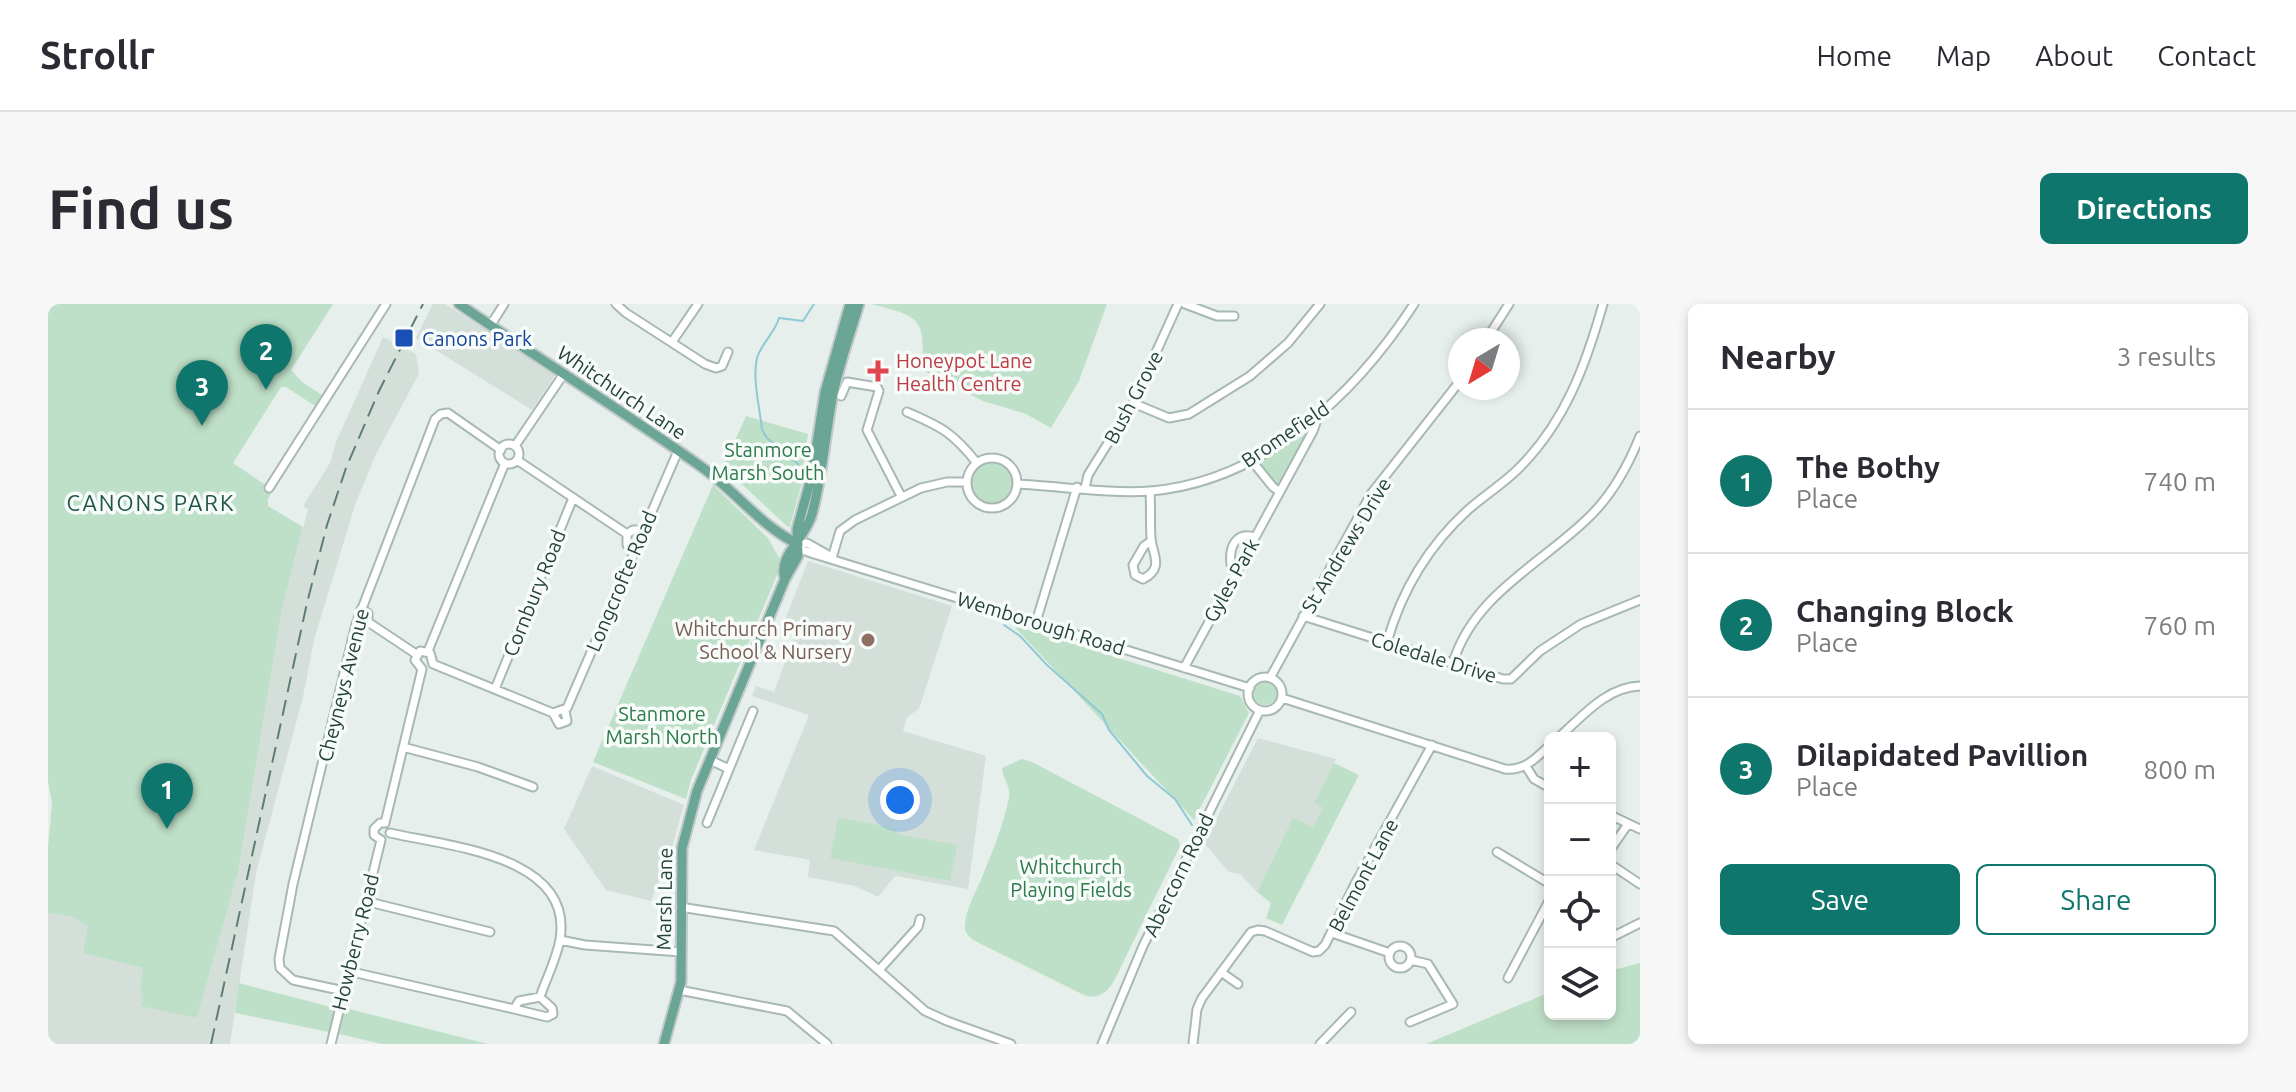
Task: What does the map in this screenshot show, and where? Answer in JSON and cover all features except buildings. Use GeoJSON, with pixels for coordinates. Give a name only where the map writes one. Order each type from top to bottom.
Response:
{"type":"FeatureCollection","features":[{"type":"Feature","properties":{"kind":"main road","name":"Whitchurch Lane"},"geometry":{"type":"LineString","coordinates":[[459,304],[706,470],[781,535],[798,544]]}},
{"type":"Feature","properties":{"kind":"main road"},"geometry":{"type":"LineString","coordinates":[[798,544],[797,529],[812,475],[825,392],[850,304]]}},
{"type":"Feature","properties":{"kind":"main road"},"geometry":{"type":"LineString","coordinates":[[798,544],[813,513],[833,395],[859,304]]}},
{"type":"Feature","properties":{"kind":"main road","name":"Marsh Lane"},"geometry":{"type":"LineString","coordinates":[[664,1044],[679,990],[684,836],[690,811],[785,579],[798,556],[798,544]]}},
{"type":"Feature","properties":{"kind":"street"},"geometry":{"type":"LineString","coordinates":[[269,488],[386,304]]}},
{"type":"Feature","properties":{"kind":"street"},"geometry":{"type":"LineString","coordinates":[[490,326],[504,304]]}},
{"type":"Feature","properties":{"kind":"street"},"geometry":{"type":"LineString","coordinates":[[616,304],[688,354],[716,368],[726,362],[728,352]]}},
{"type":"Feature","properties":{"kind":"street"},"geometry":{"type":"LineString","coordinates":[[672,342],[698,304]]}},
{"type":"Feature","properties":{"kind":"street","name":"Bush Grove"},"geometry":{"type":"LineString","coordinates":[[1036,622],[1081,488],[1133,403],[1178,304]]}},
{"type":"Feature","properties":{"kind":"street"},"geometry":{"type":"LineString","coordinates":[[1185,304],[1217,316],[1234,316]]}},
{"type":"Feature","properties":{"kind":"street"},"geometry":{"type":"LineString","coordinates":[[1133,403],[1169,418],[1189,414],[1250,376],[1288,343],[1320,304]]}},
{"type":"Feature","properties":{"kind":"street","name":"Bromefield"},"geometry":{"type":"LineString","coordinates":[[1017,484],[1150,491],[1204,481],[1252,461],[1318,417],[1349,388],[1390,341],[1414,304]]}},
{"type":"Feature","properties":{"kind":"street"},"geometry":{"type":"LineString","coordinates":[[1494,328],[1509,304]]}},
{"type":"Feature","properties":{"kind":"street"},"geometry":{"type":"LineString","coordinates":[[1387,642],[1395,614],[1414,575],[1440,538],[1470,508],[1521,467],[1549,432],[1570,398],[1585,364],[1603,304]]}},
{"type":"Feature","properties":{"kind":"street"},"geometry":{"type":"LineString","coordinates":[[515,446],[563,375]]}},
{"type":"Feature","properties":{"kind":"street"},"geometry":{"type":"LineString","coordinates":[[841,396],[847,382],[877,387],[879,391],[867,430],[901,496]]}},
{"type":"Feature","properties":{"kind":"street","name":"St Andrews Drive"},"geometry":{"type":"LineString","coordinates":[[1270,678],[1371,494],[1448,396]]}},
{"type":"Feature","properties":{"kind":"street"},"geometry":{"type":"LineString","coordinates":[[907,412],[944,428],[977,463]]}},
{"type":"Feature","properties":{"kind":"street","name":"Cheyneys Avenue"},"geometry":{"type":"LineString","coordinates":[[344,991],[293,980],[280,968],[279,959],[293,884],[356,624],[435,419],[448,413],[501,450]]}},
{"type":"Feature","properties":{"kind":"street","name":"Gyles Park"},"geometry":{"type":"LineString","coordinates":[[1184,668],[1318,417]]}},
{"type":"Feature","properties":{"kind":"street"},"geometry":{"type":"LineString","coordinates":[[1453,663],[1458,646],[1486,605],[1514,577],[1589,517],[1618,480],[1640,436]]}},
{"type":"Feature","properties":{"kind":"street"},"geometry":{"type":"LineString","coordinates":[[509,445],[515,446],[519,454],[517,460],[511,464],[505,463],[501,459],[501,450],[509,445]]}},
{"type":"Feature","properties":{"kind":"street","name":"Longcrofte Road"},"geometry":{"type":"LineString","coordinates":[[553,713],[556,722],[562,724],[567,721],[565,711],[678,451]]}},
{"type":"Feature","properties":{"kind":"street"},"geometry":{"type":"LineString","coordinates":[[985,459],[1001,460],[1011,467],[1017,484],[1009,501],[999,508],[988,508],[970,497],[967,482],[968,474],[985,459]]}},
{"type":"Feature","properties":{"kind":"street"},"geometry":{"type":"LineString","coordinates":[[517,460],[627,534]]}},
{"type":"Feature","properties":{"kind":"street"},"geometry":{"type":"LineString","coordinates":[[1252,461],[1280,492]]}},
{"type":"Feature","properties":{"kind":"street"},"geometry":{"type":"LineString","coordinates":[[428,651],[505,463]]}},
{"type":"Feature","properties":{"kind":"street"},"geometry":{"type":"LineString","coordinates":[[832,558],[838,535],[844,527],[901,496],[947,482],[967,482]]}},
{"type":"Feature","properties":{"kind":"street"},"geometry":{"type":"LineString","coordinates":[[1150,491],[1155,567],[1151,575],[1143,579],[1135,575],[1133,565],[1144,546],[1151,541]]}},
{"type":"Feature","properties":{"kind":"street","name":"Cornbury Road"},"geometry":{"type":"LineString","coordinates":[[495,689],[573,498]]}},
{"type":"Feature","properties":{"kind":"street"},"geometry":{"type":"LineString","coordinates":[[627,534],[642,530]]}},
{"type":"Feature","properties":{"kind":"street"},"geometry":{"type":"LineString","coordinates":[[627,534],[627,545],[634,549]]}},
{"type":"Feature","properties":{"kind":"street"},"geometry":{"type":"LineString","coordinates":[[1237,570],[1231,564],[1230,550],[1237,538],[1255,537]]}},
{"type":"Feature","properties":{"kind":"street","name":"Wemborough Road"},"geometry":{"type":"LineString","coordinates":[[798,544],[810,553],[1250,688]]}},
{"type":"Feature","properties":{"kind":"street","name":"Coledale Drive"},"geometry":{"type":"LineString","coordinates":[[1303,616],[1511,679],[1540,651],[1581,624],[1640,600]]}},
{"type":"Feature","properties":{"kind":"street"},"geometry":{"type":"LineString","coordinates":[[361,609],[368,613],[368,622]]}},
{"type":"Feature","properties":{"kind":"street"},"geometry":{"type":"LineString","coordinates":[[356,624],[368,622],[416,654]]}},
{"type":"Feature","properties":{"kind":"street"},"geometry":{"type":"LineString","coordinates":[[428,651],[434,658],[433,664],[422,669],[415,663],[416,654],[428,651]]}},
{"type":"Feature","properties":{"kind":"street"},"geometry":{"type":"LineString","coordinates":[[433,664],[553,713],[565,711]]}},
{"type":"Feature","properties":{"kind":"street"},"geometry":{"type":"LineString","coordinates":[[390,833],[385,823],[422,669]]}},
{"type":"Feature","properties":{"kind":"street"},"geometry":{"type":"LineString","coordinates":[[1270,678],[1280,685],[1282,698],[1275,708],[1260,710],[1249,699],[1250,688],[1257,680],[1270,678]]}},
{"type":"Feature","properties":{"kind":"street"},"geometry":{"type":"LineString","coordinates":[[1565,732],[1607,696],[1640,686]]}},
{"type":"Feature","properties":{"kind":"street"},"geometry":{"type":"LineString","coordinates":[[1282,698],[1505,769],[1516,770],[1526,766],[1544,750]]}},
{"type":"Feature","properties":{"kind":"street","name":"Abercorn Road"},"geometry":{"type":"LineString","coordinates":[[1102,1044],[1143,946],[1260,710]]}},
{"type":"Feature","properties":{"kind":"street"},"geometry":{"type":"LineString","coordinates":[[707,823],[753,711]]}},
{"type":"Feature","properties":{"kind":"street","name":"Belmont Lane"},"geometry":{"type":"LineString","coordinates":[[1193,1044],[1197,1009],[1251,932],[1258,930],[1313,952],[1325,945],[1432,745]]}},
{"type":"Feature","properties":{"kind":"street"},"geometry":{"type":"LineString","coordinates":[[403,747],[478,767],[533,787]]}},
{"type":"Feature","properties":{"kind":"street"},"geometry":{"type":"LineString","coordinates":[[710,760],[729,769]]}},
{"type":"Feature","properties":{"kind":"street"},"geometry":{"type":"LineString","coordinates":[[1526,766],[1534,779],[1544,785]]}},
{"type":"Feature","properties":{"kind":"street"},"geometry":{"type":"LineString","coordinates":[[1616,818],[1640,829]]}},
{"type":"Feature","properties":{"kind":"street"},"geometry":{"type":"LineString","coordinates":[[385,823],[377,824],[374,835],[381,840],[390,833]]}},
{"type":"Feature","properties":{"kind":"street"},"geometry":{"type":"LineString","coordinates":[[1616,841],[1628,824]]}},
{"type":"Feature","properties":{"kind":"street"},"geometry":{"type":"LineString","coordinates":[[390,833],[506,860],[530,872],[550,891],[560,915],[560,940],[540,997]]}},
{"type":"Feature","properties":{"kind":"street","name":"Howberry Road"},"geometry":{"type":"LineString","coordinates":[[331,1044],[381,840]]}},
{"type":"Feature","properties":{"kind":"street"},"geometry":{"type":"LineString","coordinates":[[1497,852],[1544,880]]}},
{"type":"Feature","properties":{"kind":"street"},"geometry":{"type":"LineString","coordinates":[[1616,868],[1640,884]]}},
{"type":"Feature","properties":{"kind":"street"},"geometry":{"type":"LineString","coordinates":[[365,901],[490,932]]}},
{"type":"Feature","properties":{"kind":"street"},"geometry":{"type":"LineString","coordinates":[[680,907],[834,931],[925,1011],[1011,1044]]}},
{"type":"Feature","properties":{"kind":"street"},"geometry":{"type":"LineString","coordinates":[[1508,978],[1544,910]]}},
{"type":"Feature","properties":{"kind":"street"},"geometry":{"type":"LineString","coordinates":[[879,970],[918,927],[920,919]]}},
{"type":"Feature","properties":{"kind":"street"},"geometry":{"type":"LineString","coordinates":[[1616,935],[1640,923]]}},
{"type":"Feature","properties":{"kind":"street"},"geometry":{"type":"LineString","coordinates":[[1332,933],[1390,953]]}},
{"type":"Feature","properties":{"kind":"street"},"geometry":{"type":"LineString","coordinates":[[560,940],[585,945],[681,952]]}},
{"type":"Feature","properties":{"kind":"street"},"geometry":{"type":"LineString","coordinates":[[1402,946],[1408,950],[1411,960],[1407,966],[1396,968],[1389,960],[1390,953],[1395,947],[1402,946]]}},
{"type":"Feature","properties":{"kind":"street"},"geometry":{"type":"LineString","coordinates":[[1410,1022],[1453,1004],[1428,964],[1411,960]]}},
{"type":"Feature","properties":{"kind":"street"},"geometry":{"type":"LineString","coordinates":[[348,971],[547,1017],[553,1014],[552,1008],[540,997]]}},
{"type":"Feature","properties":{"kind":"street"},"geometry":{"type":"LineString","coordinates":[[1221,972],[1238,984]]}},
{"type":"Feature","properties":{"kind":"street"},"geometry":{"type":"LineString","coordinates":[[679,990],[787,1011],[827,1044]]}},
{"type":"Feature","properties":{"kind":"street"},"geometry":{"type":"LineString","coordinates":[[514,1009],[519,1001],[540,997]]}},
{"type":"Feature","properties":{"kind":"street"},"geometry":{"type":"LineString","coordinates":[[1320,1044],[1351,1012]]}},
{"type":"Feature","properties":{"kind":"shaded area"},"geometry":{"type":"Polygon","coordinates":[[[433,304],[445,304],[552,372],[554,377],[532,410],[416,338],[433,304]]]}},
{"type":"Feature","properties":{"kind":"shaded area"},"geometry":{"type":"Polygon","coordinates":[[[383,337],[416,354],[419,374],[376,454],[355,505],[314,640],[303,697],[256,873],[230,1044],[48,1044],[48,913],[72,917],[89,926],[84,953],[144,968],[143,993],[197,1018],[238,872],[282,609],[308,509],[303,506],[330,463],[336,442],[383,337]]]}},
{"type":"Feature","properties":{"kind":"shaded area"},"geometry":{"type":"Polygon","coordinates":[[[808,561],[952,606],[919,709],[907,717],[903,731],[986,756],[968,889],[895,876],[878,897],[855,886],[808,877],[810,860],[754,850],[809,715],[752,696],[756,686],[774,692],[796,632],[782,627],[808,561]]]}},
{"type":"Feature","properties":{"kind":"shaded area"},"geometry":{"type":"Polygon","coordinates":[[[1258,738],[1336,759],[1315,804],[1324,808],[1313,829],[1293,817],[1257,892],[1240,874],[1229,872],[1204,843],[1258,738]]]}},
{"type":"Feature","properties":{"kind":"shaded area"},"geometry":{"type":"Polygon","coordinates":[[[592,766],[684,805],[670,854],[651,901],[606,890],[564,829],[592,766]]]}},
{"type":"Feature","properties":{"kind":"green space","name":"Canons Park"},"geometry":{"type":"Polygon","coordinates":[[[48,304],[333,304],[291,370],[302,382],[322,395],[315,406],[286,387],[281,387],[233,463],[273,490],[268,506],[303,527],[282,609],[238,872],[197,1018],[141,1006],[143,968],[83,953],[88,926],[72,917],[48,913],[52,803],[48,782],[48,304]]]}},
{"type":"Feature","properties":{"kind":"green space"},"geometry":{"type":"Polygon","coordinates":[[[871,304],[1107,304],[1079,381],[1051,428],[1026,414],[983,401],[922,370],[922,339],[916,322],[900,312],[871,304]]]}},
{"type":"Feature","properties":{"kind":"green space","name":"Stanmore Marsh South"},"geometry":{"type":"Polygon","coordinates":[[[746,416],[808,434],[801,486],[788,527],[723,467],[746,416]]]}},
{"type":"Feature","properties":{"kind":"green space"},"geometry":{"type":"Polygon","coordinates":[[[1307,433],[1279,487],[1260,463],[1307,433]]]}},
{"type":"Feature","properties":{"kind":"green space"},"geometry":{"type":"Polygon","coordinates":[[[991,461],[1007,467],[1013,483],[1007,499],[991,505],[975,499],[969,483],[975,467],[991,461]]]}},
{"type":"Feature","properties":{"kind":"green space","name":"Stanmore Marsh North"},"geometry":{"type":"Polygon","coordinates":[[[713,485],[768,538],[782,563],[691,780],[686,799],[593,762],[713,485]]]}},
{"type":"Feature","properties":{"kind":"green space"},"geometry":{"type":"Polygon","coordinates":[[[1013,625],[1240,696],[1249,713],[1194,820],[1013,625]]]}},
{"type":"Feature","properties":{"kind":"green space"},"geometry":{"type":"Polygon","coordinates":[[[1265,681],[1276,688],[1277,693],[1270,704],[1265,705],[1254,698],[1253,693],[1260,682],[1265,681]]]}},
{"type":"Feature","properties":{"kind":"green space","name":"Whitchurch Playing Fields"},"geometry":{"type":"Polygon","coordinates":[[[1022,759],[1178,839],[1180,846],[1115,979],[1099,996],[1084,995],[973,940],[966,931],[969,908],[996,841],[1009,798],[1002,768],[1022,759]]]}},
{"type":"Feature","properties":{"kind":"green space"},"geometry":{"type":"Polygon","coordinates":[[[1334,763],[1359,775],[1282,925],[1266,918],[1271,903],[1257,892],[1293,817],[1313,828],[1323,808],[1314,803],[1334,763]]]}},
{"type":"Feature","properties":{"kind":"green space"},"geometry":{"type":"Polygon","coordinates":[[[838,817],[897,829],[897,834],[957,845],[950,881],[830,858],[838,817]]]}},
{"type":"Feature","properties":{"kind":"green space"},"geometry":{"type":"Polygon","coordinates":[[[1640,963],[1640,1044],[1426,1044],[1544,995],[1544,1020],[1616,1020],[1616,969],[1640,963]]]}},
{"type":"Feature","properties":{"kind":"green space"},"geometry":{"type":"Polygon","coordinates":[[[239,983],[335,1008],[329,1032],[235,1013],[239,983]]]}},
{"type":"Feature","properties":{"kind":"green space"},"geometry":{"type":"Polygon","coordinates":[[[345,1008],[488,1044],[382,1044],[339,1034],[345,1008]]]}},
{"type":"Feature","properties":{"kind":"waterway"},"geometry":{"type":"LineString","coordinates":[[798,481],[798,464],[762,430],[756,366],[759,352],[779,318],[803,321],[814,304]]}},
{"type":"Feature","properties":{"kind":"waterway"},"geometry":{"type":"LineString","coordinates":[[1004,625],[1020,636],[1047,665],[1102,714],[1109,730],[1147,776],[1175,799],[1192,825]]}},
{"type":"Feature","properties":{"kind":"railway"},"geometry":{"type":"LineString","coordinates":[[211,1044],[307,603],[327,525],[346,468],[379,391],[423,304]]}},
{"type":"Feature","properties":{"kind":"place","name":"Canons Park"},"geometry":{"type":"Point","coordinates":[404,338]}},
{"type":"Feature","properties":{"kind":"place","name":"Honeypot Lane Health Centre"},"geometry":{"type":"Point","coordinates":[878,371]}},
{"type":"Feature","properties":{"kind":"place","name":"Changing Block"},"geometry":{"type":"Point","coordinates":[266,390]}},
{"type":"Feature","properties":{"kind":"place","name":"Dilapidated Pavillion"},"geometry":{"type":"Point","coordinates":[202,426]}},
{"type":"Feature","properties":{"kind":"place","name":"Whitchurch Primary School & Nursery"},"geometry":{"type":"Point","coordinates":[868,640]}},
{"type":"Feature","properties":{"kind":"place","name":"The Bothy"},"geometry":{"type":"Point","coordinates":[167,829]}},
{"type":"Feature","properties":{"kind":"district","name":"CANONS PARK"},"geometry":{"type":"Point","coordinates":[151,502]}}]}
